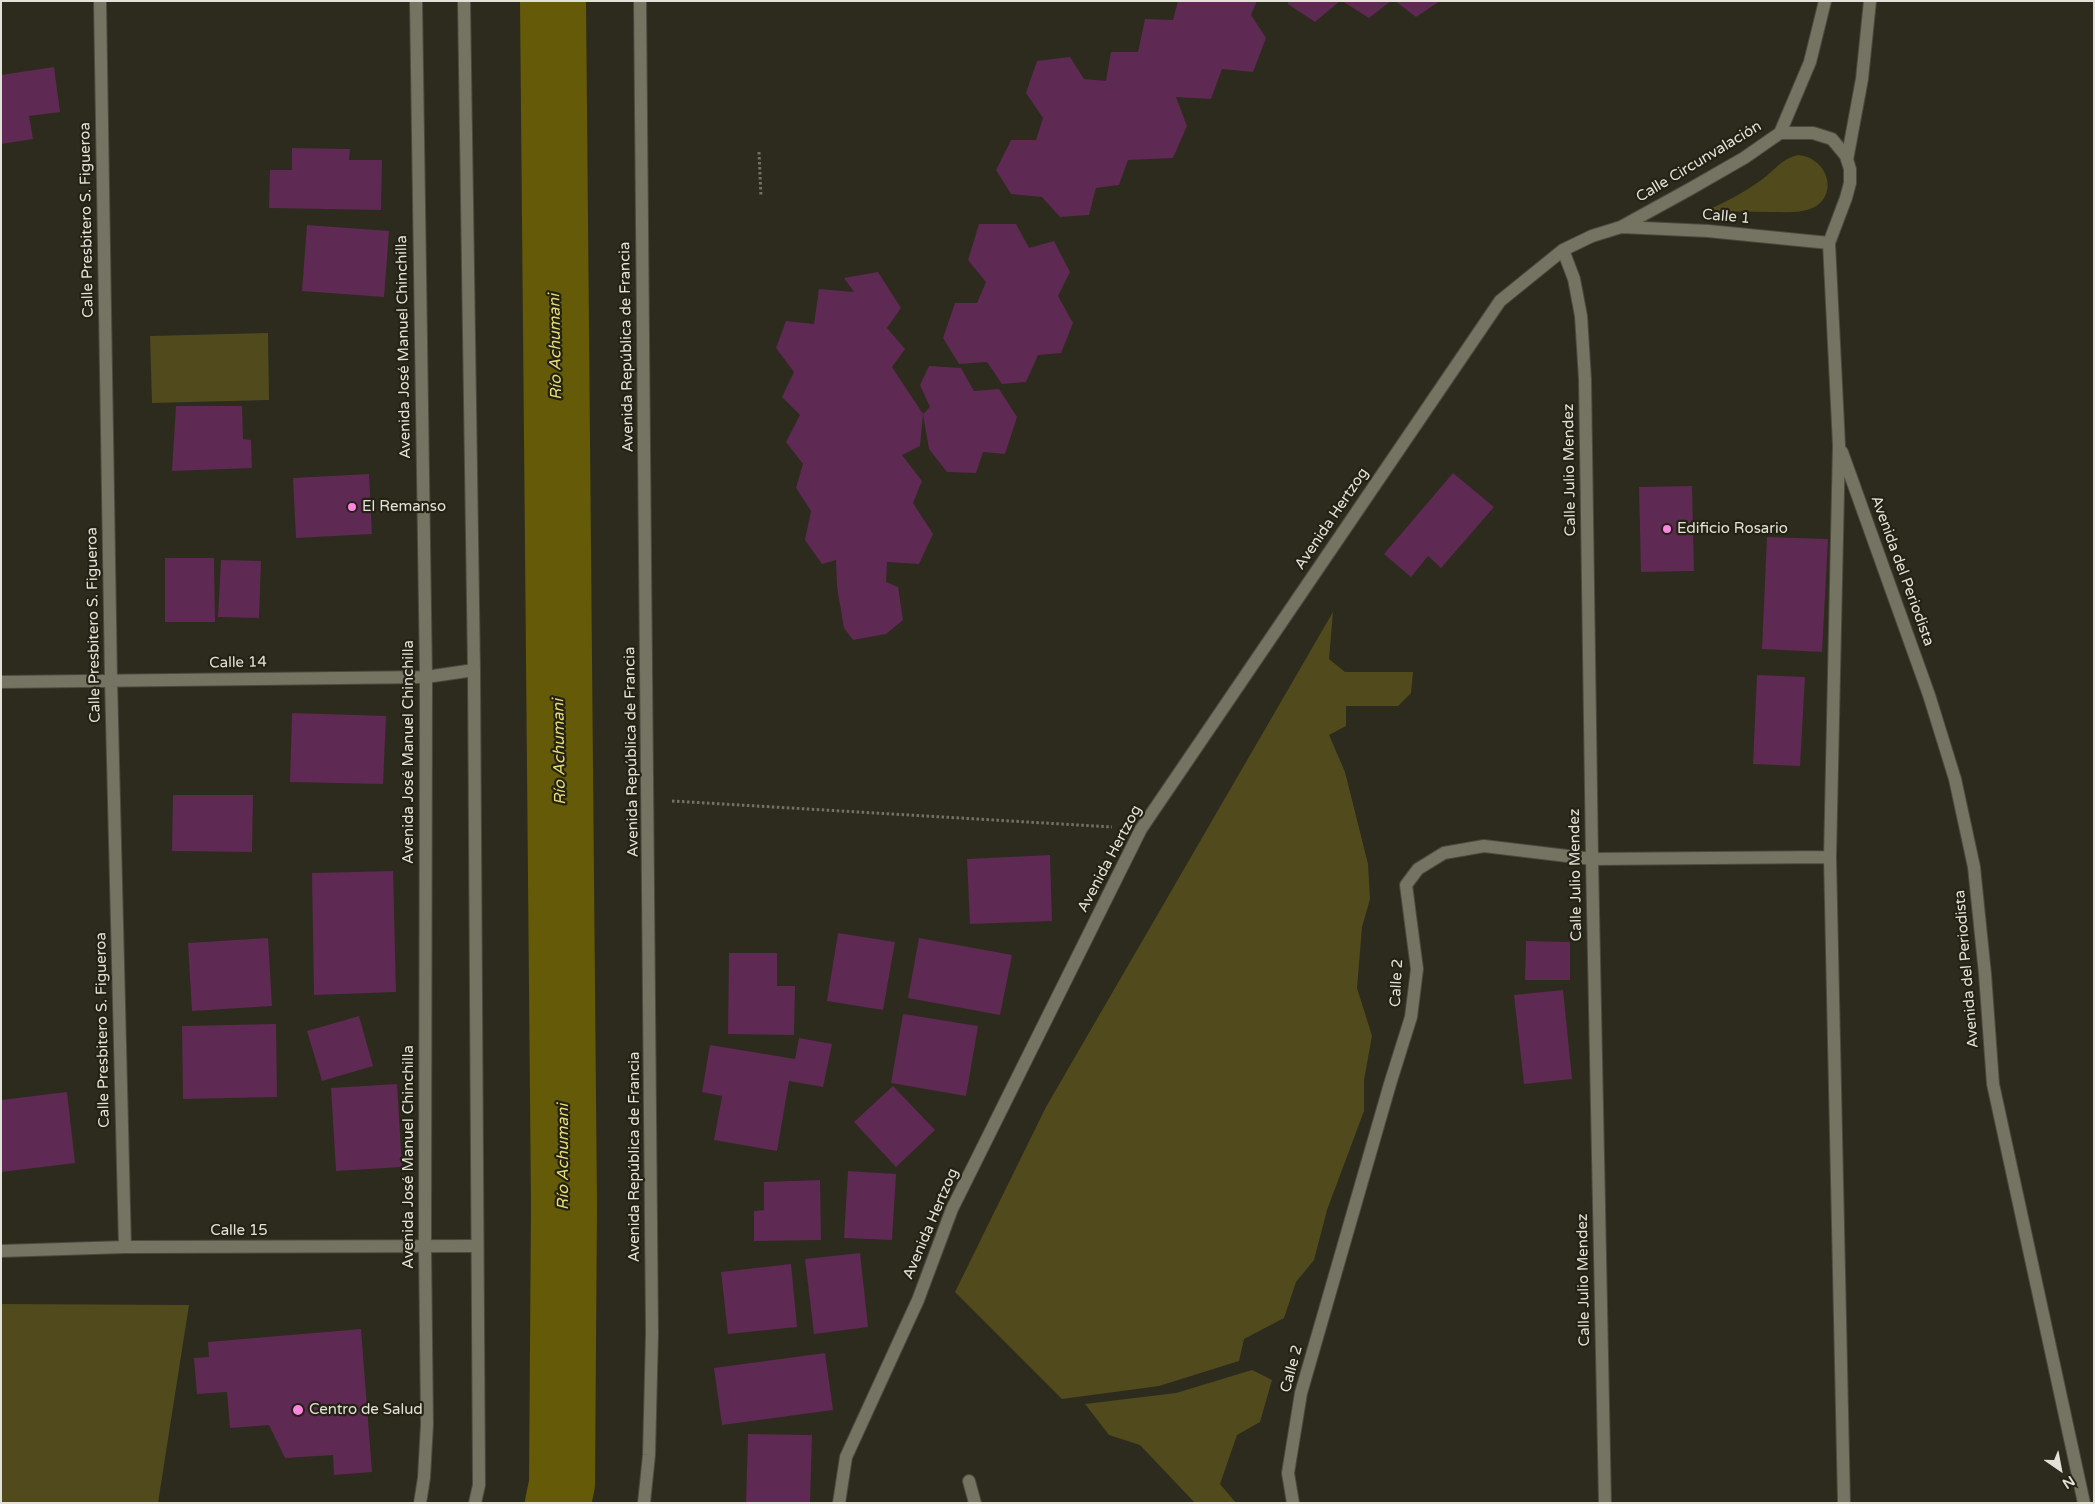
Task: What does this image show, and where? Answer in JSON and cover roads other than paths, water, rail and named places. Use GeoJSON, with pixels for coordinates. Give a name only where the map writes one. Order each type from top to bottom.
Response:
{"type":"FeatureCollection","features":[{"type":"Feature","properties":{"kind":"street","name":"Calle Presbitero S. Figueroa"},"geometry":{"type":"LineString","coordinates":[[100,1],[111,680],[124,1248]]}},
{"type":"Feature","properties":{"kind":"street","name":"Avenida José Manuel Chinchilla"},"geometry":{"type":"LineString","coordinates":[[416,1],[426,677],[424,1246],[427,1424],[424,1478],[420,1503]]}},
{"type":"Feature","properties":{"kind":"street"},"geometry":{"type":"LineString","coordinates":[[464,1],[474,670],[479,1485],[475,1503]]}},
{"type":"Feature","properties":{"kind":"street","name":"Avenida República de Francia"},"geometry":{"type":"LineString","coordinates":[[640,1],[649,800],[652,1333],[649,1454],[644,1503]]}},
{"type":"Feature","properties":{"kind":"street","name":"Calle Circunvalación"},"geometry":{"type":"LineString","coordinates":[[1563,250],[1592,236],[1621,226],[1744,158],[1780,132],[1810,62],[1825,1]]}},
{"type":"Feature","properties":{"kind":"street"},"geometry":{"type":"LineString","coordinates":[[1847,160],[1862,79],[1870,1]]}},
{"type":"Feature","properties":{"kind":"street"},"geometry":{"type":"LineString","coordinates":[[1780,132],[1813,133],[1832,139],[1842,150],[1850,169],[1850,183],[1829,243],[1839,445],[1830,857],[1844,1503]]}},
{"type":"Feature","properties":{"kind":"street","name":"Calle 1"},"geometry":{"type":"LineString","coordinates":[[1621,226],[1708,231],[1829,243]]}},
{"type":"Feature","properties":{"kind":"street","name":"Avenida Hertzog"},"geometry":{"type":"LineString","coordinates":[[839,1503],[846,1457],[918,1300],[952,1209],[1140,829],[1500,301],[1563,250]]}},
{"type":"Feature","properties":{"kind":"street","name":"Calle Julio Mendez"},"geometry":{"type":"LineString","coordinates":[[1563,250],[1574,279],[1582,316],[1585,380],[1592,859],[1605,1503]]}},
{"type":"Feature","properties":{"kind":"street","name":"Avenida del Periodista"},"geometry":{"type":"LineString","coordinates":[[1839,445],[1929,695],[1955,779],[1974,867],[1985,974],[1993,1084],[2084,1503]]}},
{"type":"Feature","properties":{"kind":"street","name":"Calle 14"},"geometry":{"type":"LineString","coordinates":[[1,682],[426,677],[474,670]]}},
{"type":"Feature","properties":{"kind":"street","name":"Calle 2"},"geometry":{"type":"LineString","coordinates":[[1293,1503],[1288,1473],[1301,1393],[1411,1017],[1417,968],[1406,885],[1418,869],[1444,853],[1484,846],[1592,859],[1830,857]]}},
{"type":"Feature","properties":{"kind":"street","name":"Calle 15"},"geometry":{"type":"LineString","coordinates":[[1,1251],[124,1248],[478,1246]]}},
{"type":"Feature","properties":{"kind":"street"},"geometry":{"type":"LineString","coordinates":[[969,1481],[976,1503]]}},
{"type":"Feature","properties":{"kind":"waterway","name":"Río Achumani"},"geometry":{"type":"LineString","coordinates":[[553,1],[564,1205],[562,1484],[558,1503]]}},
{"type":"Feature","properties":{"kind":"place","name":"El Remanso"},"geometry":{"type":"Point","coordinates":[352,507]}},
{"type":"Feature","properties":{"kind":"place","name":"Edificio Rosario"},"geometry":{"type":"Point","coordinates":[1667,529]}},
{"type":"Feature","properties":{"kind":"place","name":"Centro de Salud"},"geometry":{"type":"Point","coordinates":[298,1410]}}]}
